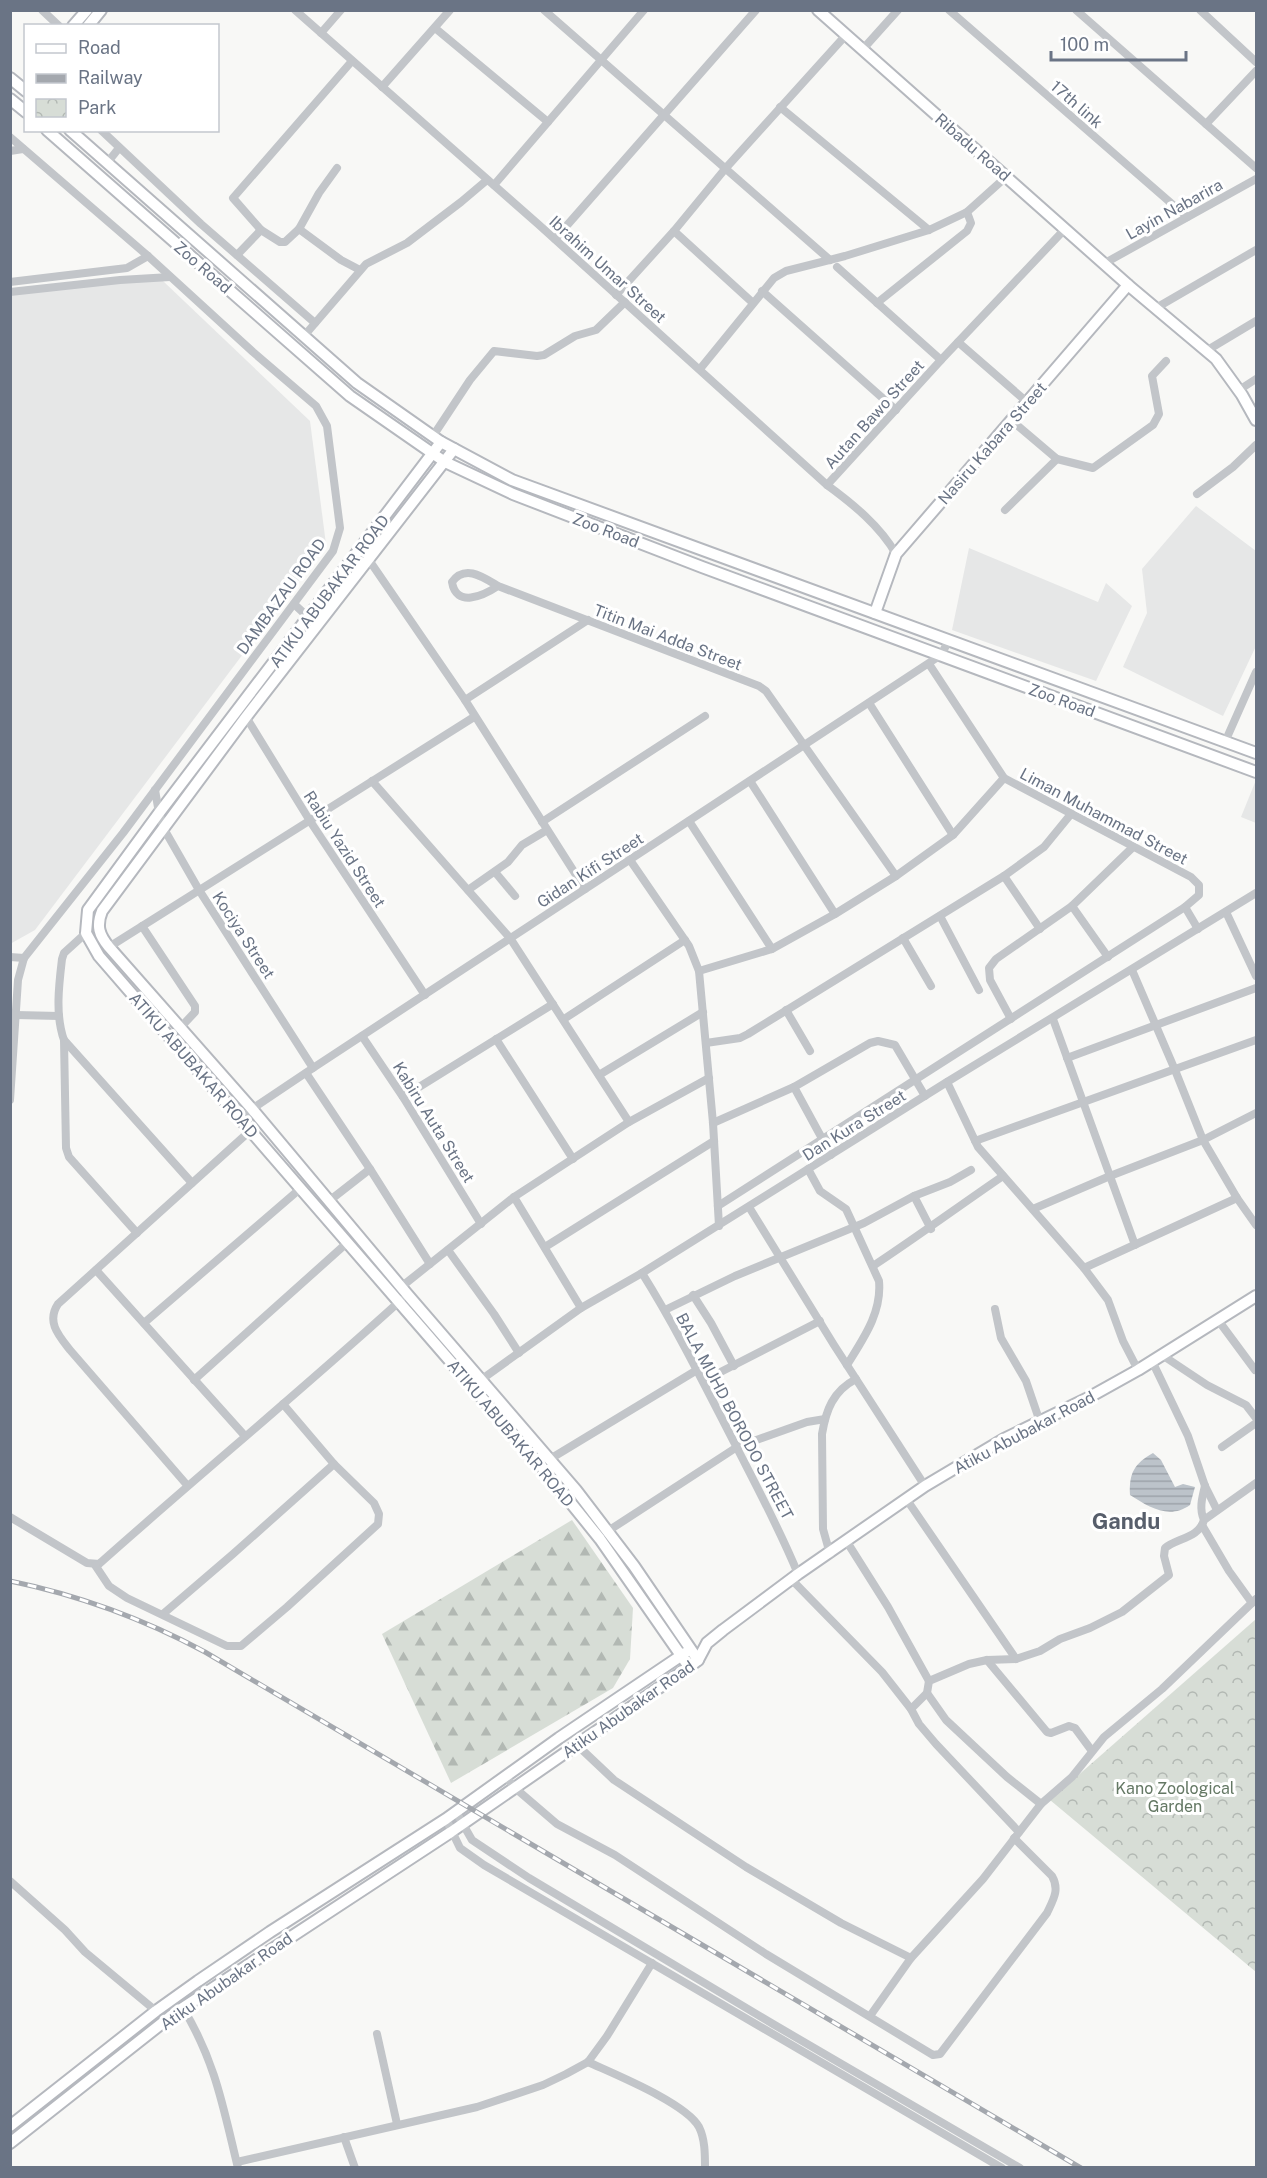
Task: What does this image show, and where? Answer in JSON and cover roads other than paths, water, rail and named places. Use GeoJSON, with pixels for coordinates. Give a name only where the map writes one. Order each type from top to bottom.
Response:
{"type":"FeatureCollection","features":[{"type":"Feature","properties":{"kind":"street"},"geometry":{"type":"LineString","coordinates":[[42,10],[57,24]]}},
{"type":"Feature","properties":{"kind":"street"},"geometry":{"type":"LineString","coordinates":[[75,24],[87,10]]}},
{"type":"Feature","properties":{"kind":"street"},"geometry":{"type":"LineString","coordinates":[[90,24],[101,10]]}},
{"type":"Feature","properties":{"kind":"street","name":"Ibrahim Umar Street"},"geometry":{"type":"LineString","coordinates":[[295,10],[555,239],[827,485],[848,500],[888,540],[896,554]]}},
{"type":"Feature","properties":{"kind":"street"},"geometry":{"type":"LineString","coordinates":[[321,33],[341,10]]}},
{"type":"Feature","properties":{"kind":"street"},"geometry":{"type":"LineString","coordinates":[[382,87],[450,10]]}},
{"type":"Feature","properties":{"kind":"street"},"geometry":{"type":"LineString","coordinates":[[544,10],[830,260]]}},
{"type":"Feature","properties":{"kind":"street"},"geometry":{"type":"LineString","coordinates":[[304,336],[360,270],[376,258],[407,243],[490,182],[548,122],[644,10]]}},
{"type":"Feature","properties":{"kind":"street"},"geometry":{"type":"LineString","coordinates":[[555,239],[756,10]]}},
{"type":"Feature","properties":{"kind":"street","name":"Ribadu Road"},"geometry":{"type":"LineString","coordinates":[[818,10],[1128,285],[1216,359],[1257,420]]}},
{"type":"Feature","properties":{"kind":"street"},"geometry":{"type":"LineString","coordinates":[[885,10],[891,18]]}},
{"type":"Feature","properties":{"kind":"street"},"geometry":{"type":"LineString","coordinates":[[863,49],[898,10]]}},
{"type":"Feature","properties":{"kind":"street","name":"17th link"},"geometry":{"type":"LineString","coordinates":[[949,10],[1187,217]]}},
{"type":"Feature","properties":{"kind":"street"},"geometry":{"type":"LineString","coordinates":[[1076,10],[1257,168]]}},
{"type":"Feature","properties":{"kind":"street"},"geometry":{"type":"LineString","coordinates":[[1200,10],[1257,62]]}},
{"type":"Feature","properties":{"kind":"street"},"geometry":{"type":"LineString","coordinates":[[435,28],[548,122]]}},
{"type":"Feature","properties":{"kind":"street"},"geometry":{"type":"LineString","coordinates":[[616,295],[674,231],[725,169],[846,35]]}},
{"type":"Feature","properties":{"kind":"street"},"geometry":{"type":"LineString","coordinates":[[337,168],[319,193],[299,229],[285,242],[280,242],[261,230],[234,201],[234,195],[352,61]]}},
{"type":"Feature","properties":{"kind":"street"},"geometry":{"type":"LineString","coordinates":[[1206,124],[1257,71]]}},
{"type":"Feature","properties":{"kind":"street"},"geometry":{"type":"LineString","coordinates":[[10,99],[24,110]]}},
{"type":"Feature","properties":{"kind":"street"},"geometry":{"type":"LineString","coordinates":[[780,107],[929,230]]}},
{"type":"Feature","properties":{"kind":"street","name":"Zoo Road"},"geometry":{"type":"LineString","coordinates":[[49,132],[350,396],[445,462],[525,499],[702,567],[1257,772]]}},
{"type":"Feature","properties":{"kind":"street","name":"Zoo Road"},"geometry":{"type":"LineString","coordinates":[[72,132],[357,383],[437,439],[512,480],[1257,753]]}},
{"type":"Feature","properties":{"kind":"street"},"geometry":{"type":"LineString","coordinates":[[103,132],[201,225],[315,323]]}},
{"type":"Feature","properties":{"kind":"street","name":"DAMBAZAU ROAD"},"geometry":{"type":"LineString","coordinates":[[10,137],[316,406],[327,426],[340,528],[333,551],[155,790],[24,958],[18,980],[10,1100]]}},
{"type":"Feature","properties":{"kind":"street"},"geometry":{"type":"LineString","coordinates":[[107,163],[119,148]]}},
{"type":"Feature","properties":{"kind":"street"},"geometry":{"type":"LineString","coordinates":[[10,151],[23,149]]}},
{"type":"Feature","properties":{"kind":"street"},"geometry":{"type":"LineString","coordinates":[[700,369],[774,278],[786,271],[929,230],[967,213],[1006,177]]}},
{"type":"Feature","properties":{"kind":"street","name":"Layin Nabarira"},"geometry":{"type":"LineString","coordinates":[[1105,263],[1257,179]]}},
{"type":"Feature","properties":{"kind":"street"},"geometry":{"type":"LineString","coordinates":[[877,303],[967,231],[970,223],[967,213]]}},
{"type":"Feature","properties":{"kind":"street"},"geometry":{"type":"LineString","coordinates":[[191,237],[201,225]]}},
{"type":"Feature","properties":{"kind":"street"},"geometry":{"type":"LineString","coordinates":[[299,229],[341,260],[360,270]]}},
{"type":"Feature","properties":{"kind":"street","name":"Autan Bawo Street"},"geometry":{"type":"LineString","coordinates":[[827,485],[1065,229]]}},
{"type":"Feature","properties":{"kind":"street"},"geometry":{"type":"LineString","coordinates":[[237,255],[261,230]]}},
{"type":"Feature","properties":{"kind":"street"},"geometry":{"type":"LineString","coordinates":[[674,231],[753,303]]}},
{"type":"Feature","properties":{"kind":"street"},"geometry":{"type":"LineString","coordinates":[[1156,308],[1257,250]]}},
{"type":"Feature","properties":{"kind":"street"},"geometry":{"type":"LineString","coordinates":[[10,282],[127,268],[148,256]]}},
{"type":"Feature","properties":{"kind":"street"},"geometry":{"type":"LineString","coordinates":[[837,267],[941,360]]}},
{"type":"Feature","properties":{"kind":"street"},"geometry":{"type":"LineString","coordinates":[[10,292],[170,277]]}},
{"type":"Feature","properties":{"kind":"street","name":"Nasiru Kabara Street"},"geometry":{"type":"LineString","coordinates":[[875,613],[896,554],[1128,285]]}},
{"type":"Feature","properties":{"kind":"street"},"geometry":{"type":"LineString","coordinates":[[762,291],[896,410]]}},
{"type":"Feature","properties":{"kind":"street"},"geometry":{"type":"LineString","coordinates":[[437,439],[470,380],[494,351],[544,355],[575,336],[596,330],[625,302]]}},
{"type":"Feature","properties":{"kind":"street"},"geometry":{"type":"LineString","coordinates":[[1206,351],[1257,321]]}},
{"type":"Feature","properties":{"kind":"street"},"geometry":{"type":"LineString","coordinates":[[958,342],[1027,402]]}},
{"type":"Feature","properties":{"kind":"street"},"geometry":{"type":"LineString","coordinates":[[1011,420],[1056,459],[1093,468],[1153,424],[1159,414],[1152,376],[1166,361]]}},
{"type":"Feature","properties":{"kind":"street"},"geometry":{"type":"LineString","coordinates":[[1239,390],[1257,379]]}},
{"type":"Feature","properties":{"kind":"street","name":"ATIKU ABUBAKAR ROAD"},"geometry":{"type":"LineString","coordinates":[[437,439],[432,455],[159,813],[88,910],[86,933],[99,956],[348,1242],[600,1539],[693,1664]]}},
{"type":"Feature","properties":{"kind":"street"},"geometry":{"type":"LineString","coordinates":[[1197,494],[1233,467],[1257,445]]}},
{"type":"Feature","properties":{"kind":"street"},"geometry":{"type":"LineString","coordinates":[[454,449],[246,717],[102,911],[98,920],[98,928],[109,947],[252,1109],[404,1291],[550,1459],[608,1531],[685,1652]]}},
{"type":"Feature","properties":{"kind":"street"},"geometry":{"type":"LineString","coordinates":[[1005,510],[1056,459]]}},
{"type":"Feature","properties":{"kind":"street"},"geometry":{"type":"LineString","coordinates":[[369,560],[465,700],[585,889]]}},
{"type":"Feature","properties":{"kind":"street","name":"Titin Mai Adda Street"},"geometry":{"type":"LineString","coordinates":[[498,586],[487,593],[468,599],[453,589],[452,582],[456,576],[473,573],[498,586],[759,686],[766,691],[896,876]]}},
{"type":"Feature","properties":{"kind":"street"},"geometry":{"type":"LineString","coordinates":[[294,604],[308,618]]}},
{"type":"Feature","properties":{"kind":"street"},"geometry":{"type":"LineString","coordinates":[[465,700],[588,620]]}},
{"type":"Feature","properties":{"kind":"street"},"geometry":{"type":"LineString","coordinates":[[942,655],[948,640]]}},
{"type":"Feature","properties":{"kind":"street","name":"Gidan Kifi Street"},"geometry":{"type":"LineString","coordinates":[[242,1119],[252,1109],[309,1070],[942,655]]}},
{"type":"Feature","properties":{"kind":"street","name":"Liman Muhammad Street"},"geometry":{"type":"LineString","coordinates":[[929,664],[1004,778],[1191,877],[1199,885],[1199,895],[1185,907]]}},
{"type":"Feature","properties":{"kind":"street"},"geometry":{"type":"LineString","coordinates":[[1225,742],[1257,672]]}},
{"type":"Feature","properties":{"kind":"street"},"geometry":{"type":"LineString","coordinates":[[869,703],[953,835]]}},
{"type":"Feature","properties":{"kind":"street"},"geometry":{"type":"LineString","coordinates":[[542,822],[705,716]]}},
{"type":"Feature","properties":{"kind":"street","name":"Rabiu Yazid Street"},"geometry":{"type":"LineString","coordinates":[[246,717],[310,821],[425,995]]}},
{"type":"Feature","properties":{"kind":"street"},"geometry":{"type":"LineString","coordinates":[[109,947],[474,717]]}},
{"type":"Feature","properties":{"kind":"street"},"geometry":{"type":"LineString","coordinates":[[699,971],[772,949],[896,876],[953,835],[1004,778]]}},
{"type":"Feature","properties":{"kind":"street"},"geometry":{"type":"LineString","coordinates":[[372,781],[510,939],[629,1122]]}},
{"type":"Feature","properties":{"kind":"street"},"geometry":{"type":"LineString","coordinates":[[750,781],[835,914]]}},
{"type":"Feature","properties":{"kind":"street","name":"Kociya Street"},"geometry":{"type":"LineString","coordinates":[[155,790],[164,829],[199,890],[430,1264]]}},
{"type":"Feature","properties":{"kind":"street"},"geometry":{"type":"LineString","coordinates":[[706,1042],[740,1038],[940,916],[1004,876],[1044,847],[1071,814]]}},
{"type":"Feature","properties":{"kind":"street"},"geometry":{"type":"LineString","coordinates":[[689,821],[772,949]]}},
{"type":"Feature","properties":{"kind":"street"},"geometry":{"type":"LineString","coordinates":[[468,890],[512,858],[522,845],[547,830]]}},
{"type":"Feature","properties":{"kind":"street"},"geometry":{"type":"LineString","coordinates":[[1011,1019],[990,980],[989,968],[996,959],[1072,906],[1133,847]]}},
{"type":"Feature","properties":{"kind":"street"},"geometry":{"type":"LineString","coordinates":[[630,860],[685,940],[693,953],[699,971],[713,1123],[719,1226]]}},
{"type":"Feature","properties":{"kind":"street"},"geometry":{"type":"LineString","coordinates":[[495,872],[515,896]]}},
{"type":"Feature","properties":{"kind":"street"},"geometry":{"type":"LineString","coordinates":[[1004,876],[1040,929]]}},
{"type":"Feature","properties":{"kind":"street","name":"Dan Kura Street"},"geometry":{"type":"LineString","coordinates":[[472,1387],[581,1308],[719,1226],[925,1096],[1257,893]]}},
{"type":"Feature","properties":{"kind":"street"},"geometry":{"type":"LineString","coordinates":[[1072,906],[1108,957]]}},
{"type":"Feature","properties":{"kind":"street"},"geometry":{"type":"LineString","coordinates":[[718,1206],[1185,907],[1198,929]]}},
{"type":"Feature","properties":{"kind":"street"},"geometry":{"type":"LineString","coordinates":[[1226,912],[1257,976]]}},
{"type":"Feature","properties":{"kind":"street"},"geometry":{"type":"LineString","coordinates":[[940,916],[979,990]]}},
{"type":"Feature","properties":{"kind":"street"},"geometry":{"type":"LineString","coordinates":[[142,926],[195,1006],[195,1012],[180,1028]]}},
{"type":"Feature","properties":{"kind":"street"},"geometry":{"type":"LineString","coordinates":[[86,933],[64,953],[62,959],[59,1016],[64,1040],[66,1148],[69,1157],[137,1233]]}},
{"type":"Feature","properties":{"kind":"street"},"geometry":{"type":"LineString","coordinates":[[903,938],[931,986]]}},
{"type":"Feature","properties":{"kind":"street"},"geometry":{"type":"LineString","coordinates":[[564,1019],[685,940]]}},
{"type":"Feature","properties":{"kind":"street"},"geometry":{"type":"LineString","coordinates":[[10,957],[24,958]]}},
{"type":"Feature","properties":{"kind":"street"},"geometry":{"type":"LineString","coordinates":[[1132,970],[1203,1140],[1237,1198],[1257,1225]]}},
{"type":"Feature","properties":{"kind":"street"},"geometry":{"type":"LineString","coordinates":[[1067,1058],[1257,988]]}},
{"type":"Feature","properties":{"kind":"street"},"geometry":{"type":"LineString","coordinates":[[403,1097],[553,1004]]}},
{"type":"Feature","properties":{"kind":"street"},"geometry":{"type":"LineString","coordinates":[[786,1010],[810,1051]]}},
{"type":"Feature","properties":{"kind":"street"},"geometry":{"type":"LineString","coordinates":[[599,1075],[703,1012]]}},
{"type":"Feature","properties":{"kind":"street"},"geometry":{"type":"LineString","coordinates":[[16,1015],[59,1016]]}},
{"type":"Feature","properties":{"kind":"street"},"geometry":{"type":"LineString","coordinates":[[1053,1019],[1136,1245]]}},
{"type":"Feature","properties":{"kind":"street","name":"Kabiru Auta Street"},"geometry":{"type":"LineString","coordinates":[[362,1036],[403,1097],[481,1224]]}},
{"type":"Feature","properties":{"kind":"street"},"geometry":{"type":"LineString","coordinates":[[496,1039],[573,1159]]}},
{"type":"Feature","properties":{"kind":"street"},"geometry":{"type":"LineString","coordinates":[[64,1040],[192,1183]]}},
{"type":"Feature","properties":{"kind":"street"},"geometry":{"type":"LineString","coordinates":[[975,1142],[1257,1040]]}},
{"type":"Feature","properties":{"kind":"street"},"geometry":{"type":"LineString","coordinates":[[713,1123],[794,1087],[870,1043],[878,1041],[895,1045],[925,1096]]}},
{"type":"Feature","properties":{"kind":"street"},"geometry":{"type":"LineString","coordinates":[[95,1565],[99,1564],[398,1303],[404,1291],[430,1264],[514,1197],[629,1122],[709,1078]]}},
{"type":"Feature","properties":{"kind":"street"},"geometry":{"type":"LineString","coordinates":[[947,1083],[975,1142],[1084,1268],[1108,1300],[1123,1341],[1138,1370]]}},
{"type":"Feature","properties":{"kind":"street"},"geometry":{"type":"LineString","coordinates":[[794,1087],[831,1155]]}},
{"type":"Feature","properties":{"kind":"street"},"geometry":{"type":"LineString","coordinates":[[1033,1209],[1203,1140],[1257,1113]]}},
{"type":"Feature","properties":{"kind":"street"},"geometry":{"type":"LineString","coordinates":[[187,1485],[80,1362],[55,1331],[53,1319],[55,1308],[251,1130]]}},
{"type":"Feature","properties":{"kind":"street"},"geometry":{"type":"LineString","coordinates":[[545,1247],[714,1141]]}},
{"type":"Feature","properties":{"kind":"street"},"geometry":{"type":"LineString","coordinates":[[329,1201],[370,1169]]}},
{"type":"Feature","properties":{"kind":"street"},"geometry":{"type":"LineString","coordinates":[[808,1169],[820,1191],[845,1207],[873,1266],[879,1286],[873,1320],[847,1365]]}},
{"type":"Feature","properties":{"kind":"street"},"geometry":{"type":"LineString","coordinates":[[665,1311],[693,1295],[780,1256],[878,1216],[914,1196],[950,1182],[971,1170]]}},
{"type":"Feature","properties":{"kind":"street"},"geometry":{"type":"LineString","coordinates":[[873,1266],[1003,1176]]}},
{"type":"Feature","properties":{"kind":"street"},"geometry":{"type":"LineString","coordinates":[[144,1323],[301,1188]]}},
{"type":"Feature","properties":{"kind":"street"},"geometry":{"type":"LineString","coordinates":[[914,1196],[931,1228]]}},
{"type":"Feature","properties":{"kind":"street"},"geometry":{"type":"LineString","coordinates":[[514,1197],[581,1308]]}},
{"type":"Feature","properties":{"kind":"street"},"geometry":{"type":"LineString","coordinates":[[1084,1268],[1237,1198]]}},
{"type":"Feature","properties":{"kind":"street"},"geometry":{"type":"LineString","coordinates":[[749,1207],[847,1365],[926,1486]]}},
{"type":"Feature","properties":{"kind":"street"},"geometry":{"type":"LineString","coordinates":[[194,1380],[348,1242]]}},
{"type":"Feature","properties":{"kind":"street"},"geometry":{"type":"LineString","coordinates":[[448,1250],[519,1353]]}},
{"type":"Feature","properties":{"kind":"street"},"geometry":{"type":"LineString","coordinates":[[96,1270],[245,1437]]}},
{"type":"Feature","properties":{"kind":"street","name":"BALA MUHD BORODO STREET"},"geometry":{"type":"LineString","coordinates":[[642,1273],[703,1381],[769,1508],[795,1577]]}},
{"type":"Feature","properties":{"kind":"street"},"geometry":{"type":"LineString","coordinates":[[693,1295],[734,1366]]}},
{"type":"Feature","properties":{"kind":"street","name":"Atiku Abubakar Road"},"geometry":{"type":"LineString","coordinates":[[10,2143],[183,2008],[451,1832],[693,1664],[707,1643],[795,1577],[926,1486],[984,1450],[1138,1370],[1257,1296]]}},
{"type":"Feature","properties":{"kind":"street"},"geometry":{"type":"LineString","coordinates":[[995,1309],[1001,1338],[1026,1380],[1040,1422]]}},
{"type":"Feature","properties":{"kind":"street"},"geometry":{"type":"LineString","coordinates":[[1218,1320],[1255,1370]]}},
{"type":"Feature","properties":{"kind":"street"},"geometry":{"type":"LineString","coordinates":[[703,1381],[820,1321]]}},
{"type":"Feature","properties":{"kind":"street"},"geometry":{"type":"LineString","coordinates":[[1157,1358],[1246,1405],[1257,1418]]}},
{"type":"Feature","properties":{"kind":"street"},"geometry":{"type":"LineString","coordinates":[[1157,1358],[1188,1436],[1204,1486],[1217,1510]]}},
{"type":"Feature","properties":{"kind":"street"},"geometry":{"type":"LineString","coordinates":[[550,1459],[697,1370]]}},
{"type":"Feature","properties":{"kind":"street"},"geometry":{"type":"LineString","coordinates":[[830,1554],[823,1529],[822,1434],[834,1396],[846,1384],[856,1379]]}},
{"type":"Feature","properties":{"kind":"street"},"geometry":{"type":"LineString","coordinates":[[10,1517],[82,1560],[95,1565],[109,1586],[127,1598],[217,1641],[236,1647],[287,1607],[378,1524],[379,1514],[374,1503],[334,1464],[283,1404]]}},
{"type":"Feature","properties":{"kind":"street"},"geometry":{"type":"LineString","coordinates":[[608,1531],[737,1447],[807,1422],[825,1419]]}},
{"type":"Feature","properties":{"kind":"street"},"geometry":{"type":"LineString","coordinates":[[1222,1447],[1257,1423]]}},
{"type":"Feature","properties":{"kind":"street"},"geometry":{"type":"LineString","coordinates":[[163,1614],[334,1464]]}},
{"type":"Feature","properties":{"kind":"street"},"geometry":{"type":"LineString","coordinates":[[930,1681],[969,1664],[987,1660],[1016,1659],[1040,1651],[1060,1639],[1090,1628],[1122,1612],[1169,1575],[1164,1556],[1165,1548],[1190,1536],[1217,1510],[1257,1483]]}},
{"type":"Feature","properties":{"kind":"street"},"geometry":{"type":"LineString","coordinates":[[870,2016],[911,1958],[983,1879],[1041,1804],[1071,1777],[1104,1737],[1162,1689],[1254,1601],[1229,1571],[1203,1522],[1201,1513],[1204,1486]]}},
{"type":"Feature","properties":{"kind":"street"},"geometry":{"type":"LineString","coordinates":[[907,1500],[1016,1659]]}},
{"type":"Feature","properties":{"kind":"street"},"geometry":{"type":"LineString","coordinates":[[847,1542],[888,1607],[930,1681],[927,1693],[911,1708]]}},
{"type":"Feature","properties":{"kind":"street"},"geometry":{"type":"LineString","coordinates":[[506,1777],[515,1788],[557,1824],[615,1855],[722,1926],[931,2054],[940,2054],[1047,1913],[1056,1892],[1056,1884],[1052,1876],[1017,1835],[919,1724],[911,1708],[882,1672],[795,1577]]}},
{"type":"Feature","properties":{"kind":"street"},"geometry":{"type":"LineString","coordinates":[[10,2126],[156,2011],[270,1932],[446,1819],[685,1652],[707,1643]]}},
{"type":"Feature","properties":{"kind":"street"},"geometry":{"type":"LineString","coordinates":[[987,1660],[1047,1732],[1051,1733],[1070,1726],[1075,1728],[1092,1751]]}},
{"type":"Feature","properties":{"kind":"street"},"geometry":{"type":"LineString","coordinates":[[927,1693],[946,1720],[1007,1777],[1041,1804]]}},
{"type":"Feature","properties":{"kind":"street"},"geometry":{"type":"LineString","coordinates":[[577,1744],[614,1780],[746,1867],[841,1923],[911,1958]]}},
{"type":"Feature","properties":{"kind":"street"},"geometry":{"type":"LineString","coordinates":[[456,1812],[472,1840],[529,1878],[1014,2166]]}},
{"type":"Feature","properties":{"kind":"street"},"geometry":{"type":"LineString","coordinates":[[446,1819],[460,1848],[484,1865],[1002,2168]]}},
{"type":"Feature","properties":{"kind":"street"},"geometry":{"type":"LineString","coordinates":[[10,1881],[86,1952],[156,2011]]}},
{"type":"Feature","properties":{"kind":"street"},"geometry":{"type":"LineString","coordinates":[[183,2008],[199,2035],[214,2071],[237,2165],[477,2106],[559,2078],[588,2062],[607,2036],[652,1963]]}},
{"type":"Feature","properties":{"kind":"street"},"geometry":{"type":"LineString","coordinates":[[378,2034],[397,2124]]}},
{"type":"Feature","properties":{"kind":"street"},"geometry":{"type":"LineString","coordinates":[[588,2062],[664,2099],[698,2125],[702,2134],[705,2168]]}},
{"type":"Feature","properties":{"kind":"street"},"geometry":{"type":"LineString","coordinates":[[344,2137],[355,2168]]}},
{"type":"Feature","properties":{"kind":"railway"},"geometry":{"type":"LineString","coordinates":[[10,1581],[61,1593],[110,1609],[205,1652],[1081,2168]]}},
{"type":"Feature","properties":{"kind":"district","name":"Gandu"},"geometry":{"type":"Point","coordinates":[1126,1521]}},
{"type":"Feature","properties":{"kind":"park label","name":"Kano Zoological Garden"},"geometry":{"type":"Point","coordinates":[1175,1797]}}]}
